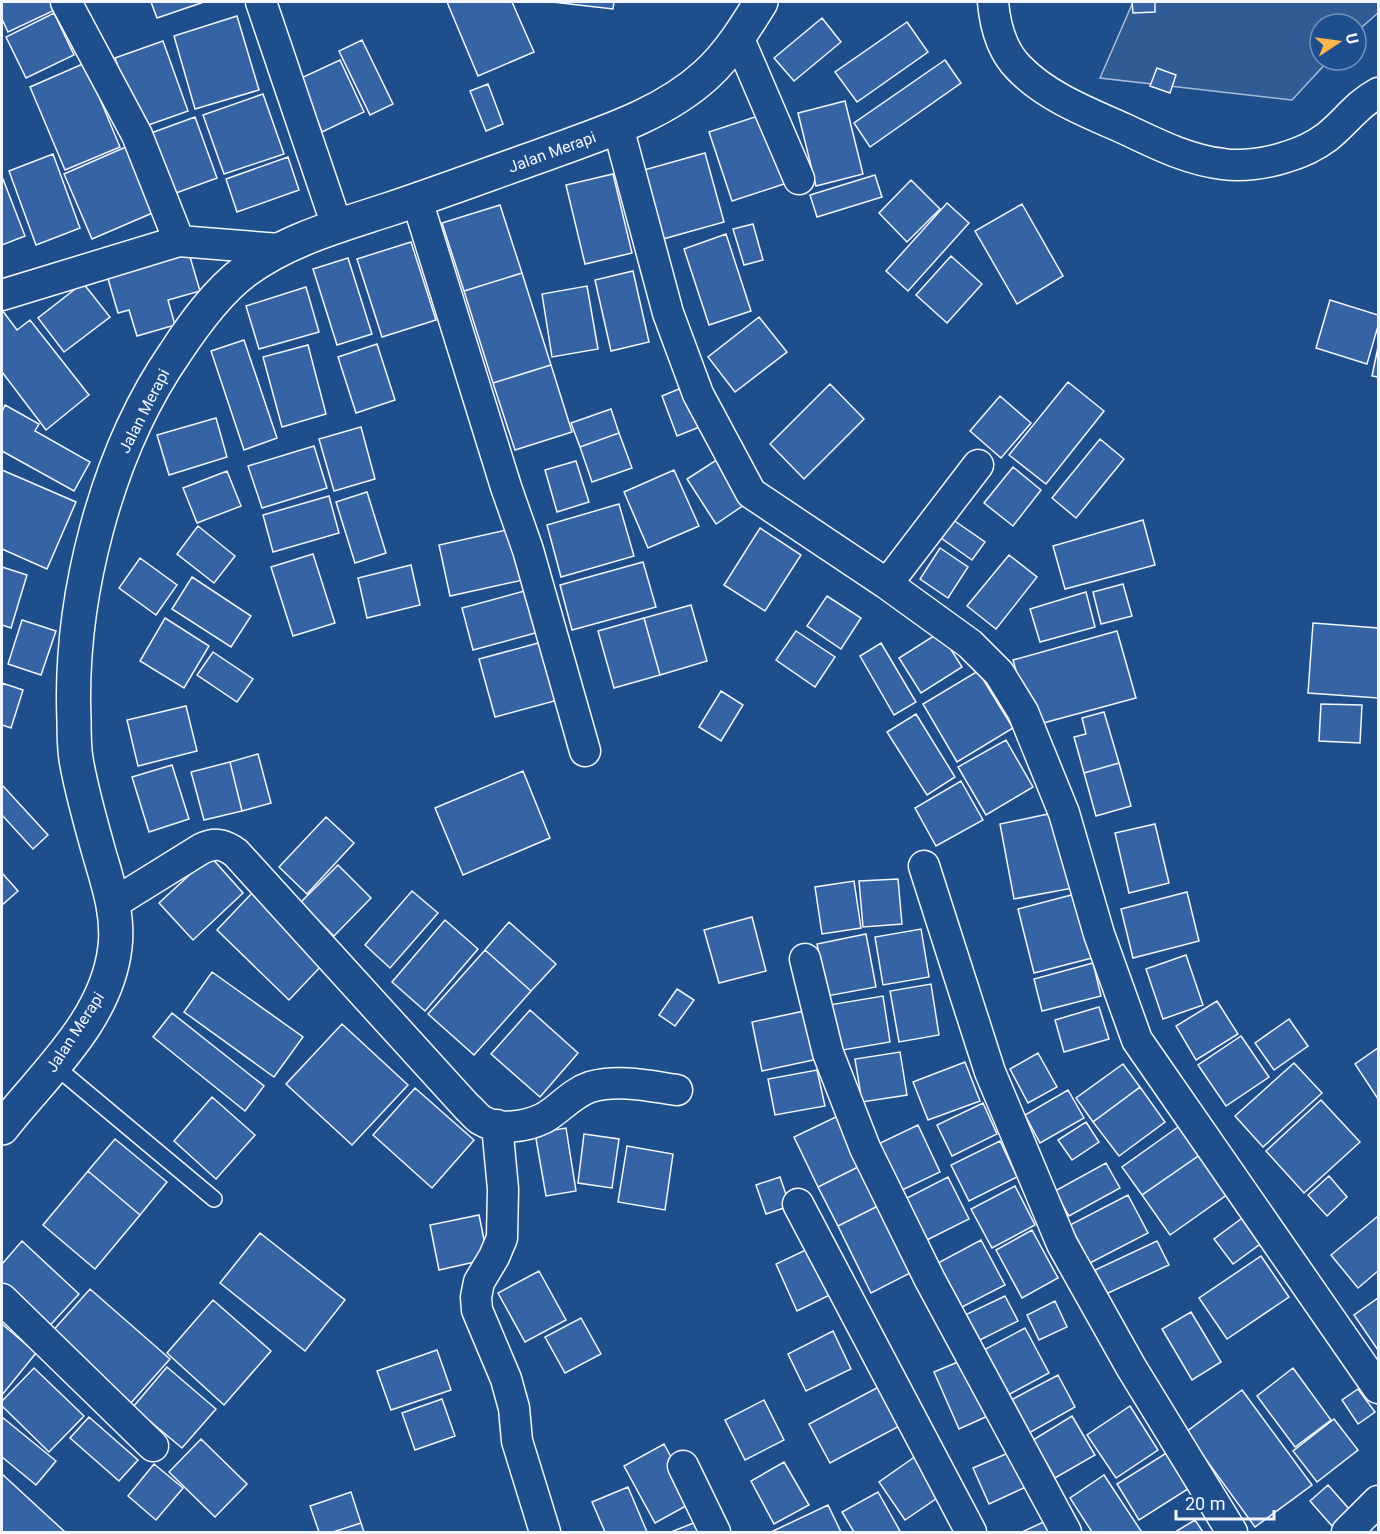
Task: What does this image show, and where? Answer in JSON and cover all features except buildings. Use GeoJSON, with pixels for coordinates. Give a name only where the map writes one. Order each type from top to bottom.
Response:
{"type":"FeatureCollection","features":[{"type":"Feature","properties":{"kind":"main road","name":"Jalan Merapi"},"geometry":{"type":"LineString","coordinates":[[3,1123],[55,1066],[87,1021],[104,990],[115,948],[114,903],[75,756],[73,687],[80,606],[114,472],[141,412],[173,355],[208,307],[243,273],[279,249],[337,226],[618,128],[671,101],[705,76],[739,39],[761,2]]}},
{"type":"Feature","properties":{"kind":"street"},"geometry":{"type":"LineString","coordinates":[[66,2],[137,135],[179,241]]}},
{"type":"Feature","properties":{"kind":"street"},"geometry":{"type":"LineString","coordinates":[[261,2],[337,226]]}},
{"type":"Feature","properties":{"kind":"street"},"geometry":{"type":"LineString","coordinates":[[993,2],[997,26],[1006,51],[1032,80],[1056,96],[1182,155],[1224,165],[1253,164],[1285,158],[1307,149],[1327,137],[1361,103],[1378,93]]}},
{"type":"Feature","properties":{"kind":"street"},"geometry":{"type":"LineString","coordinates":[[739,39],[799,180]]}},
{"type":"Feature","properties":{"kind":"street"},"geometry":{"type":"LineString","coordinates":[[618,128],[668,313],[698,394],[751,493],[887,584],[970,644],[999,673],[1023,712],[1064,813],[1099,933],[1137,1040],[1378,1388]]}},
{"type":"Feature","properties":{"kind":"street"},"geometry":{"type":"LineString","coordinates":[[417,200],[506,487],[528,550],[585,751]]}},
{"type":"Feature","properties":{"kind":"street"},"geometry":{"type":"LineString","coordinates":[[2,295],[179,241],[279,249]]}},
{"type":"Feature","properties":{"kind":"street"},"geometry":{"type":"LineString","coordinates":[[887,584],[978,465]]}},
{"type":"Feature","properties":{"kind":"street"},"geometry":{"type":"LineString","coordinates":[[114,903],[201,849],[217,844],[225,845],[236,853],[481,1120],[497,1125],[516,1126],[531,1123],[544,1118],[578,1092],[598,1086],[625,1083],[677,1090]]}},
{"type":"Feature","properties":{"kind":"street"},"geometry":{"type":"LineString","coordinates":[[924,866],[990,1071],[1062,1244],[1131,1367],[1232,1533]]}},
{"type":"Feature","properties":{"kind":"street"},"geometry":{"type":"LineString","coordinates":[[805,959],[828,1053],[865,1148],[930,1280],[1066,1533]]}},
{"type":"Feature","properties":{"kind":"street"},"geometry":{"type":"LineString","coordinates":[[497,1125],[503,1190],[502,1238],[495,1257],[478,1282],[477,1310],[506,1379],[514,1408],[518,1441],[546,1533]]}},
{"type":"Feature","properties":{"kind":"street"},"geometry":{"type":"LineString","coordinates":[[798,1204],[971,1533]]}},
{"type":"Feature","properties":{"kind":"street"},"geometry":{"type":"LineString","coordinates":[[2,1299],[153,1446]]}},
{"type":"Feature","properties":{"kind":"street"},"geometry":{"type":"LineString","coordinates":[[683,1466],[715,1533]]}},
{"type":"Feature","properties":{"kind":"street"},"geometry":{"type":"LineString","coordinates":[[1347,1533],[1378,1501]]}},
{"type":"Feature","properties":{"kind":"lane"},"geometry":{"type":"LineString","coordinates":[[55,1066],[214,1199]]}},
{"type":"Feature","properties":{"kind":"shaded area"},"geometry":{"type":"Polygon","coordinates":[[[1133,2],[1378,2],[1378,13],[1368,22],[1368,12],[1308,12],[1308,72],[1318,72],[1292,100],[1100,78],[1133,2]]]}}]}
